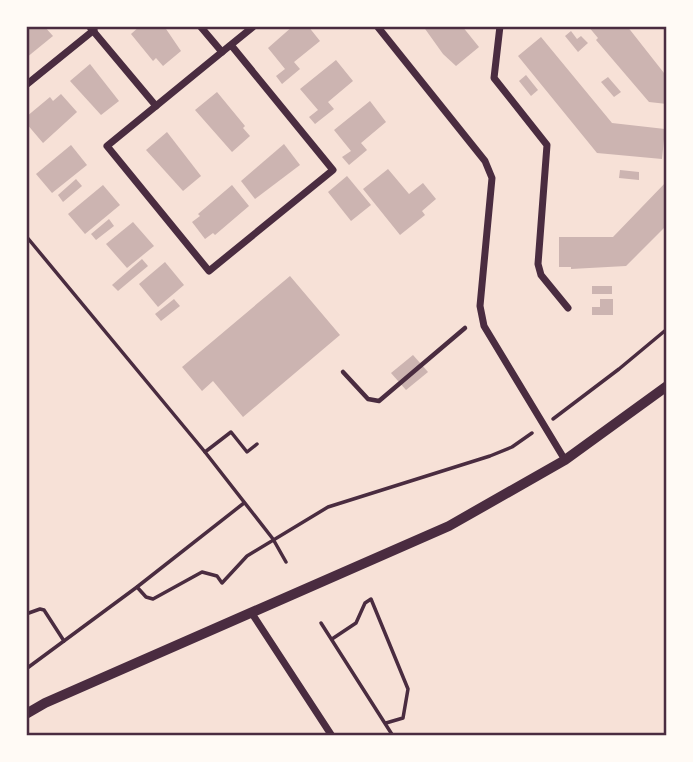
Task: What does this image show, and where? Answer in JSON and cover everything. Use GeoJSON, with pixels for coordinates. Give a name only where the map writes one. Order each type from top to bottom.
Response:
{"type":"FeatureCollection","features":[{"type":"Feature","properties":{"kind":"street"},"geometry":{"type":"LineString","coordinates":[[200,26],[222,52]]}},
{"type":"Feature","properties":{"kind":"street"},"geometry":{"type":"LineString","coordinates":[[231,45],[334,170],[209,271],[107,146],[254,26]]}},
{"type":"Feature","properties":{"kind":"street"},"geometry":{"type":"LineString","coordinates":[[377,26],[485,161],[492,178],[480,306],[484,326],[565,460]]}},
{"type":"Feature","properties":{"kind":"street"},"geometry":{"type":"LineString","coordinates":[[500,26],[494,79],[547,145],[538,264],[541,275],[568,308]]}},
{"type":"Feature","properties":{"kind":"street"},"geometry":{"type":"LineString","coordinates":[[26,85],[92,28],[156,106]]}},
{"type":"Feature","properties":{"kind":"street"},"geometry":{"type":"LineString","coordinates":[[26,714],[45,703],[449,526],[565,460],[667,386]]}},
{"type":"Feature","properties":{"kind":"street"},"geometry":{"type":"LineString","coordinates":[[251,612],[332,736]]}},
{"type":"Feature","properties":{"kind":"lane"},"geometry":{"type":"LineString","coordinates":[[342,372],[368,398],[379,401],[465,328]]}},
{"type":"Feature","properties":{"kind":"path"},"geometry":{"type":"LineString","coordinates":[[26,236],[205,452],[273,539],[286,562]]}},
{"type":"Feature","properties":{"kind":"path"},"geometry":{"type":"LineString","coordinates":[[137,587],[146,597],[153,599],[202,572],[217,576],[222,583],[247,556],[328,507],[512,447],[620,369],[667,330]]}},
{"type":"Feature","properties":{"kind":"path"},"geometry":{"type":"LineString","coordinates":[[205,452],[231,432],[247,452],[257,444]]}},
{"type":"Feature","properties":{"kind":"path"},"geometry":{"type":"LineString","coordinates":[[26,669],[244,503]]}},
{"type":"Feature","properties":{"kind":"path"},"geometry":{"type":"LineString","coordinates":[[332,639],[356,623],[365,603],[371,599],[408,688],[402,718],[386,723]]}},
{"type":"Feature","properties":{"kind":"path"},"geometry":{"type":"LineString","coordinates":[[26,614],[44,610],[64,641]]}},
{"type":"Feature","properties":{"kind":"path"},"geometry":{"type":"LineString","coordinates":[[321,622],[393,736]]}},
{"type":"Feature","properties":{"kind":"building"},"geometry":{"type":"Polygon","coordinates":[[[26,26],[44,26],[53,36],[26,58],[26,26]]]}},
{"type":"Feature","properties":{"kind":"building"},"geometry":{"type":"Polygon","coordinates":[[[140,26],[164,26],[181,51],[163,66],[156,58],[153,61],[131,34],[140,26]]]}},
{"type":"Feature","properties":{"kind":"building"},"geometry":{"type":"Polygon","coordinates":[[[293,26],[308,26],[320,41],[294,62],[300,69],[282,84],[276,76],[285,69],[268,48],[293,26]]]}},
{"type":"Feature","properties":{"kind":"building"},"geometry":{"type":"Polygon","coordinates":[[[423,26],[462,26],[479,47],[456,66],[443,54],[423,26]]]}},
{"type":"Feature","properties":{"kind":"building"},"geometry":{"type":"Polygon","coordinates":[[[588,26],[627,26],[664,73],[667,73],[667,104],[649,102],[596,40],[598,38],[588,26]]]}},
{"type":"Feature","properties":{"kind":"building"},"geometry":{"type":"Polygon","coordinates":[[[571,31],[577,39],[581,36],[588,43],[578,52],[565,36],[571,31]]]}},
{"type":"Feature","properties":{"kind":"building"},"geometry":{"type":"Polygon","coordinates":[[[541,37],[612,123],[665,129],[662,159],[597,153],[518,56],[541,37]]]}},
{"type":"Feature","properties":{"kind":"building"},"geometry":{"type":"Polygon","coordinates":[[[336,60],[353,81],[328,102],[334,109],[315,124],[309,117],[318,110],[300,89],[336,60]]]}},
{"type":"Feature","properties":{"kind":"building"},"geometry":{"type":"Polygon","coordinates":[[[90,64],[119,101],[101,115],[70,81],[90,64]]]}},
{"type":"Feature","properties":{"kind":"building"},"geometry":{"type":"Polygon","coordinates":[[[526,75],[538,90],[531,96],[519,81],[526,75]]]}},
{"type":"Feature","properties":{"kind":"building"},"geometry":{"type":"Polygon","coordinates":[[[608,77],[621,92],[614,97],[601,82],[608,77]]]}},
{"type":"Feature","properties":{"kind":"building"},"geometry":{"type":"Polygon","coordinates":[[[217,92],[250,136],[232,152],[195,110],[217,92]]]}},
{"type":"Feature","properties":{"kind":"building"},"geometry":{"type":"Polygon","coordinates":[[[61,94],[77,112],[43,143],[26,123],[26,117],[50,97],[53,101],[61,94]]]}},
{"type":"Feature","properties":{"kind":"building"},"geometry":{"type":"Polygon","coordinates":[[[370,101],[386,122],[361,143],[367,150],[349,165],[342,157],[351,151],[334,130],[370,101]]]}},
{"type":"Feature","properties":{"kind":"building"},"geometry":{"type":"Polygon","coordinates":[[[167,132],[201,176],[183,191],[146,150],[167,132]]]}},
{"type":"Feature","properties":{"kind":"building"},"geometry":{"type":"Polygon","coordinates":[[[284,144],[300,165],[255,199],[241,181],[284,144]]]}},
{"type":"Feature","properties":{"kind":"building"},"geometry":{"type":"Polygon","coordinates":[[[71,145],[87,165],[52,193],[36,174],[71,145]]]}},
{"type":"Feature","properties":{"kind":"building"},"geometry":{"type":"Polygon","coordinates":[[[388,169],[409,194],[423,183],[436,199],[422,211],[425,215],[400,235],[363,189],[388,169]]]}},
{"type":"Feature","properties":{"kind":"building"},"geometry":{"type":"Polygon","coordinates":[[[620,170],[639,172],[639,180],[619,178],[620,170]]]}},
{"type":"Feature","properties":{"kind":"building"},"geometry":{"type":"Polygon","coordinates":[[[347,176],[371,205],[351,221],[328,192],[347,176]]]}},
{"type":"Feature","properties":{"kind":"building"},"geometry":{"type":"Polygon","coordinates":[[[76,179],[82,186],[63,202],[58,195],[76,179]]]}},
{"type":"Feature","properties":{"kind":"building"},"geometry":{"type":"Polygon","coordinates":[[[667,181],[667,224],[626,266],[571,269],[559,267],[559,237],[613,237],[667,181]]]}},
{"type":"Feature","properties":{"kind":"building"},"geometry":{"type":"Polygon","coordinates":[[[103,185],[120,205],[85,234],[68,214],[103,185]]]}},
{"type":"Feature","properties":{"kind":"building"},"geometry":{"type":"Polygon","coordinates":[[[232,185],[249,206],[215,235],[213,233],[205,239],[192,222],[232,185]]]}},
{"type":"Feature","properties":{"kind":"building"},"geometry":{"type":"Polygon","coordinates":[[[109,219],[114,226],[96,240],[91,234],[109,219]]]}},
{"type":"Feature","properties":{"kind":"building"},"geometry":{"type":"Polygon","coordinates":[[[133,222],[154,246],[127,268],[106,244],[133,222]]]}},
{"type":"Feature","properties":{"kind":"building"},"geometry":{"type":"Polygon","coordinates":[[[142,259],[148,266],[118,291],[112,285],[142,259]]]}},
{"type":"Feature","properties":{"kind":"building"},"geometry":{"type":"Polygon","coordinates":[[[165,262],[184,285],[158,307],[139,284],[165,262]]]}},
{"type":"Feature","properties":{"kind":"building"},"geometry":{"type":"Polygon","coordinates":[[[290,276],[340,335],[243,417],[213,381],[202,391],[182,367],[290,276]]]}},
{"type":"Feature","properties":{"kind":"building"},"geometry":{"type":"Polygon","coordinates":[[[592,286],[612,286],[612,294],[592,294],[592,286]]]}},
{"type":"Feature","properties":{"kind":"building"},"geometry":{"type":"Polygon","coordinates":[[[174,299],[180,306],[161,321],[155,314],[174,299]]]}},
{"type":"Feature","properties":{"kind":"building"},"geometry":{"type":"Polygon","coordinates":[[[600,299],[613,299],[613,315],[592,315],[592,307],[600,307],[600,299]]]}},
{"type":"Feature","properties":{"kind":"building"},"geometry":{"type":"Polygon","coordinates":[[[413,355],[428,372],[406,390],[391,373],[413,355]]]}}]}
